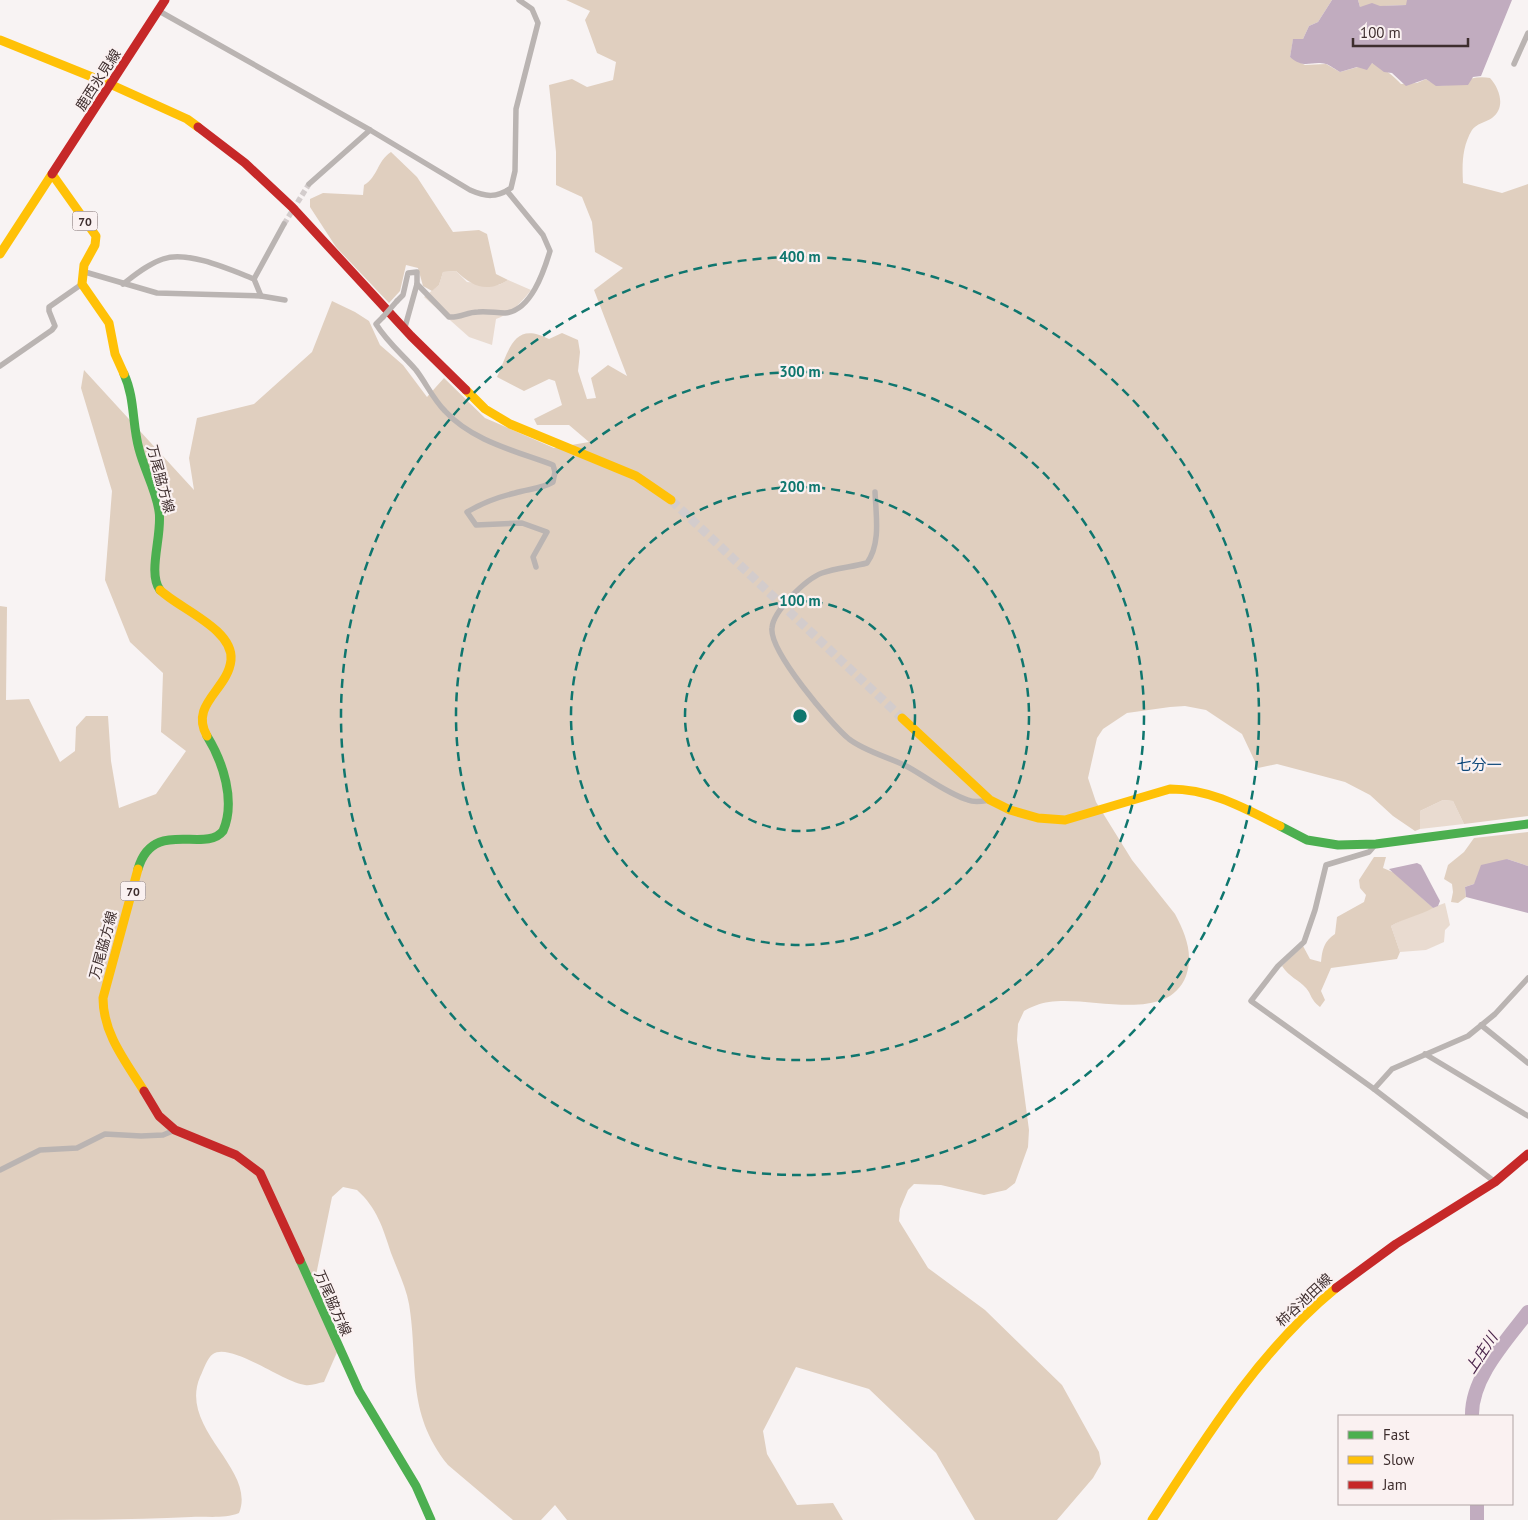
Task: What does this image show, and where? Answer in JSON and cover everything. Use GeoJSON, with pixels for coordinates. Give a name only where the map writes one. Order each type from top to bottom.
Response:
{"type":"FeatureCollection","features":[{"type":"Feature","properties":{"kind":"main road","name":"鹿西氷見線"},"geometry":{"type":"LineString","coordinates":[[52,174],[112,85],[165,0]]}},
{"type":"Feature","properties":{"kind":"main road"},"geometry":{"type":"LineString","coordinates":[[0,40],[112,85],[187,119],[245,163],[292,207],[404,327],[485,409],[510,424],[636,476],[671,500]]}},
{"type":"Feature","properties":{"kind":"main road"},"geometry":{"type":"LineString","coordinates":[[0,254],[52,174]]}},
{"type":"Feature","properties":{"kind":"main road","name":"70"},"geometry":{"type":"LineString","coordinates":[[52,174],[96,236],[95,245],[84,266],[85,272],[82,284]]}},
{"type":"Feature","properties":{"kind":"main road","name":"万尾脇方線"},"geometry":{"type":"LineString","coordinates":[[82,284],[109,323],[115,354],[130,387],[138,447],[159,511],[159,538],[154,578],[158,588],[222,636],[230,648],[231,657],[224,680],[203,712],[201,724],[222,762],[227,785],[225,827],[219,835],[208,838],[162,841],[150,846],[142,856],[103,998],[103,1016],[123,1059],[159,1116],[175,1130],[236,1156],[260,1173],[338,1350],[360,1394],[415,1484],[431,1520]]}},
{"type":"Feature","properties":{"kind":"main road"},"geometry":{"type":"LineString","coordinates":[[902,718],[990,800],[1010,810],[1038,818],[1065,820],[1170,789],[1188,790],[1228,799],[1307,840],[1338,845],[1376,844],[1528,824]]}},
{"type":"Feature","properties":{"kind":"main road","name":"柿谷池田線"},"geometry":{"type":"LineString","coordinates":[[1156,1518],[1235,1396],[1270,1351],[1299,1322],[1329,1293],[1374,1259],[1495,1182],[1519,1165],[1528,1154]]}},
{"type":"Feature","properties":{"kind":"street"},"geometry":{"type":"LineString","coordinates":[[159,11],[370,130],[470,190],[486,197],[501,195],[511,188],[515,171],[516,109],[538,23],[532,9],[519,0]]}},
{"type":"Feature","properties":{"kind":"street"},"geometry":{"type":"LineString","coordinates":[[1514,64],[1528,33]]}},
{"type":"Feature","properties":{"kind":"street"},"geometry":{"type":"LineString","coordinates":[[309,184],[370,130]]}},
{"type":"Feature","properties":{"kind":"street"},"geometry":{"type":"LineString","coordinates":[[417,284],[449,317],[459,318],[471,312],[481,311],[507,313],[518,308],[536,289],[550,250],[543,235],[507,191]]}},
{"type":"Feature","properties":{"kind":"street"},"geometry":{"type":"LineString","coordinates":[[254,279],[284,224]]}},
{"type":"Feature","properties":{"kind":"street"},"geometry":{"type":"LineString","coordinates":[[123,284],[143,269],[164,259],[176,256],[220,266],[254,279],[262,296]]}},
{"type":"Feature","properties":{"kind":"street"},"geometry":{"type":"LineString","coordinates":[[85,272],[158,293],[262,296],[286,300]]}},
{"type":"Feature","properties":{"kind":"street"},"geometry":{"type":"LineString","coordinates":[[404,327],[417,284],[418,272],[408,273],[403,294],[376,324],[388,341],[408,362],[454,419],[481,438],[553,465],[555,472],[553,482],[544,487],[483,502],[467,512],[476,524],[522,524],[547,532],[533,557],[536,567]]}},
{"type":"Feature","properties":{"kind":"street"},"geometry":{"type":"LineString","coordinates":[[0,366],[52,330],[55,326],[49,307],[82,284]]}},
{"type":"Feature","properties":{"kind":"street"},"geometry":{"type":"LineString","coordinates":[[875,492],[876,534],[874,553],[867,563],[822,573],[813,578],[778,611],[772,627],[773,637],[793,673],[819,708],[851,740],[906,766],[957,796],[970,801],[990,800]]}},
{"type":"Feature","properties":{"kind":"street"},"geometry":{"type":"LineString","coordinates":[[1376,844],[1369,852],[1326,866],[1315,910],[1304,942],[1278,966],[1251,1001],[1374,1089],[1495,1182]]}},
{"type":"Feature","properties":{"kind":"street"},"geometry":{"type":"LineString","coordinates":[[1374,1089],[1392,1069],[1468,1036],[1495,1014],[1528,978]]}},
{"type":"Feature","properties":{"kind":"street"},"geometry":{"type":"LineString","coordinates":[[1481,1025],[1528,1063]]}},
{"type":"Feature","properties":{"kind":"street"},"geometry":{"type":"LineString","coordinates":[[1425,1054],[1528,1116]]}},
{"type":"Feature","properties":{"kind":"street"},"geometry":{"type":"LineString","coordinates":[[0,1170],[40,1150],[77,1148],[105,1134],[141,1136],[163,1134],[175,1130]]}},
{"type":"Feature","properties":{"kind":"shaded area"},"geometry":{"type":"Polygon","coordinates":[[[566,0],[1332,0],[1318,22],[1309,26],[1303,39],[1293,40],[1290,57],[1305,65],[1326,64],[1340,72],[1372,63],[1388,72],[1401,84],[1417,83],[1426,79],[1435,84],[1450,85],[1472,78],[1490,78],[1499,93],[1499,109],[1492,118],[1474,128],[1469,136],[1463,156],[1463,183],[1502,193],[1528,184],[1528,816],[1464,824],[1453,801],[1443,800],[1420,811],[1420,829],[1415,831],[1393,816],[1370,795],[1345,782],[1277,764],[1258,768],[1242,734],[1206,710],[1185,706],[1127,713],[1103,729],[1097,738],[1088,778],[1096,802],[1132,860],[1175,914],[1185,936],[1189,952],[1186,976],[1176,991],[1162,1000],[1145,1004],[1126,1005],[1066,1001],[1042,1003],[1024,1011],[1018,1024],[1017,1040],[1029,1130],[1028,1147],[1015,1183],[1006,1190],[984,1195],[941,1185],[914,1184],[908,1190],[900,1209],[899,1221],[928,1268],[985,1310],[1062,1385],[1099,1452],[1101,1464],[1093,1478],[1057,1520],[975,1520],[936,1453],[869,1389],[796,1367],[763,1431],[767,1454],[797,1505],[833,1503],[843,1520],[567,1520],[555,1505],[541,1520],[513,1520],[448,1465],[434,1445],[425,1426],[419,1406],[412,1326],[404,1285],[382,1227],[370,1204],[357,1190],[343,1187],[332,1197],[315,1280],[338,1350],[324,1382],[312,1385],[296,1383],[244,1358],[221,1352],[211,1356],[200,1377],[196,1396],[199,1414],[207,1431],[229,1464],[237,1480],[242,1497],[239,1513],[215,1517],[0,1520],[0,606],[7,607],[6,700],[29,699],[60,762],[75,751],[76,727],[86,716],[108,716],[111,761],[119,808],[156,794],[186,751],[161,732],[163,673],[130,642],[105,580],[112,491],[81,388],[84,370],[194,490],[189,458],[197,418],[254,404],[312,352],[332,301],[369,321],[380,345],[403,365],[427,397],[444,378],[485,418],[554,448],[589,442],[569,425],[537,425],[534,419],[562,405],[555,381],[549,379],[524,391],[497,377],[514,341],[527,333],[537,334],[549,339],[562,333],[578,340],[580,352],[578,371],[587,399],[596,398],[591,378],[608,365],[627,376],[594,290],[623,268],[595,252],[592,222],[582,197],[556,185],[556,152],[549,85],[572,79],[587,87],[613,80],[616,62],[597,53],[585,20],[590,11],[566,0]]]}},
{"type":"Feature","properties":{"kind":"shaded area"},"geometry":{"type":"Polygon","coordinates":[[[1332,0],[1358,0],[1360,7],[1372,3],[1380,6],[1406,5],[1407,0],[1512,0],[1481,76],[1473,77],[1468,85],[1436,86],[1426,79],[1406,86],[1392,73],[1384,72],[1372,63],[1367,70],[1357,67],[1340,72],[1326,64],[1304,64],[1290,57],[1293,39],[1303,39],[1309,26],[1318,22],[1332,0]]]}},
{"type":"Feature","properties":{"kind":"shaded area"},"geometry":{"type":"Polygon","coordinates":[[[1358,0],[1407,0],[1407,5],[1360,7],[1358,0]]]}},
{"type":"Feature","properties":{"kind":"shaded area"},"geometry":{"type":"Polygon","coordinates":[[[391,152],[417,177],[453,232],[479,230],[487,234],[496,274],[508,280],[487,287],[468,281],[456,271],[443,272],[439,285],[432,291],[423,286],[418,268],[406,265],[400,291],[389,303],[336,247],[310,207],[310,199],[323,193],[363,195],[364,185],[369,182],[383,160],[391,152]]]}},
{"type":"Feature","properties":{"kind":"shaded area"},"geometry":{"type":"Polygon","coordinates":[[[456,271],[467,282],[499,285],[508,280],[531,290],[515,308],[496,319],[492,345],[469,337],[424,297],[439,285],[443,272],[456,271]]]}},
{"type":"Feature","properties":{"kind":"shaded area"},"geometry":{"type":"Polygon","coordinates":[[[1443,800],[1453,801],[1464,824],[1420,829],[1418,812],[1443,800]]]}},
{"type":"Feature","properties":{"kind":"shaded area"},"geometry":{"type":"Polygon","coordinates":[[[1528,832],[1528,866],[1507,859],[1474,884],[1465,887],[1466,897],[1458,903],[1451,902],[1452,884],[1444,879],[1448,865],[1464,852],[1474,838],[1528,832]]]}},
{"type":"Feature","properties":{"kind":"shaded area"},"geometry":{"type":"Polygon","coordinates":[[[1374,857],[1386,857],[1383,868],[1395,873],[1433,908],[1391,926],[1400,952],[1397,959],[1331,968],[1321,991],[1325,1000],[1320,1007],[1314,1002],[1306,988],[1282,966],[1303,946],[1310,959],[1321,962],[1324,946],[1335,934],[1337,917],[1364,902],[1366,895],[1360,888],[1359,880],[1374,857]]]}},
{"type":"Feature","properties":{"kind":"shaded area"},"geometry":{"type":"Polygon","coordinates":[[[1507,859],[1528,866],[1528,913],[1466,897],[1465,887],[1474,884],[1481,865],[1507,859]]]}},
{"type":"Feature","properties":{"kind":"shaded area"},"geometry":{"type":"Polygon","coordinates":[[[1417,863],[1421,865],[1440,901],[1438,906],[1433,908],[1389,869],[1417,863]]]}},
{"type":"Feature","properties":{"kind":"shaded area"},"geometry":{"type":"Polygon","coordinates":[[[1445,903],[1450,925],[1445,930],[1444,942],[1426,950],[1400,952],[1391,926],[1410,916],[1445,903]]]}},
{"type":"Feature","properties":{"kind":"waterway","name":"上庄川"},"geometry":{"type":"LineString","coordinates":[[1472,1415],[1473,1402],[1483,1374],[1500,1348],[1528,1312]]}},
{"type":"Feature","properties":{"kind":"waterway","name":"上庄川"},"geometry":{"type":"LineString","coordinates":[[1477,1505],[1477,1520]]}},
{"type":"Feature","properties":{"kind":"tunnel"},"geometry":{"type":"LineString","coordinates":[[284,224],[309,184]]}},
{"type":"Feature","properties":{"kind":"tunnel"},"geometry":{"type":"LineString","coordinates":[[671,500],[902,718]]}},
{"type":"Feature","properties":{"kind":"traffic: fast"},"geometry":{"type":"LineString","coordinates":[[124,374],[130,392],[139,449],[159,511],[160,520],[155,574],[156,583],[160,590]]}},
{"type":"Feature","properties":{"kind":"traffic: fast"},"geometry":{"type":"LineString","coordinates":[[138,869],[145,853],[155,844],[167,840],[215,837],[223,831],[228,807],[226,782],[223,770],[207,736]]}},
{"type":"Feature","properties":{"kind":"traffic: fast"},"geometry":{"type":"LineString","coordinates":[[1280,826],[1307,840],[1338,845],[1376,844],[1528,824]]}},
{"type":"Feature","properties":{"kind":"traffic: fast"},"geometry":{"type":"LineString","coordinates":[[300,1260],[359,1391],[416,1486],[431,1520]]}},
{"type":"Feature","properties":{"kind":"traffic: slow"},"geometry":{"type":"LineString","coordinates":[[0,40],[112,85],[187,119],[198,127]]}},
{"type":"Feature","properties":{"kind":"traffic: slow"},"geometry":{"type":"LineString","coordinates":[[0,254],[52,174],[96,236],[95,245],[84,265],[82,284],[109,323],[115,354],[124,374]]}},
{"type":"Feature","properties":{"kind":"traffic: slow"},"geometry":{"type":"LineString","coordinates":[[466,390],[485,409],[510,424],[636,476],[671,500]]}},
{"type":"Feature","properties":{"kind":"traffic: slow"},"geometry":{"type":"LineString","coordinates":[[160,590],[215,629],[230,649],[231,660],[228,671],[211,697],[203,715],[203,725],[207,736]]}},
{"type":"Feature","properties":{"kind":"traffic: slow"},"geometry":{"type":"LineString","coordinates":[[902,718],[990,800],[1010,810],[1038,818],[1065,820],[1170,789],[1199,792],[1213,796],[1280,826]]}},
{"type":"Feature","properties":{"kind":"traffic: slow"},"geometry":{"type":"LineString","coordinates":[[138,869],[103,998],[104,1011],[111,1036],[144,1091]]}},
{"type":"Feature","properties":{"kind":"traffic: slow"},"geometry":{"type":"LineString","coordinates":[[1152,1520],[1235,1396],[1282,1339],[1336,1288]]}},
{"type":"Feature","properties":{"kind":"traffic: jam"},"geometry":{"type":"LineString","coordinates":[[52,174],[165,0]]}},
{"type":"Feature","properties":{"kind":"traffic: jam"},"geometry":{"type":"LineString","coordinates":[[198,127],[245,163],[292,207],[411,336],[466,390]]}},
{"type":"Feature","properties":{"kind":"traffic: jam"},"geometry":{"type":"LineString","coordinates":[[144,1091],[159,1116],[175,1130],[236,1155],[260,1173],[300,1260]]}},
{"type":"Feature","properties":{"kind":"traffic: jam"},"geometry":{"type":"LineString","coordinates":[[1336,1288],[1396,1244],[1495,1182],[1528,1154]]}},
{"type":"Feature","properties":{"kind":"district","name":"七分一"},"geometry":{"type":"Point","coordinates":[1479,764]}}]}
